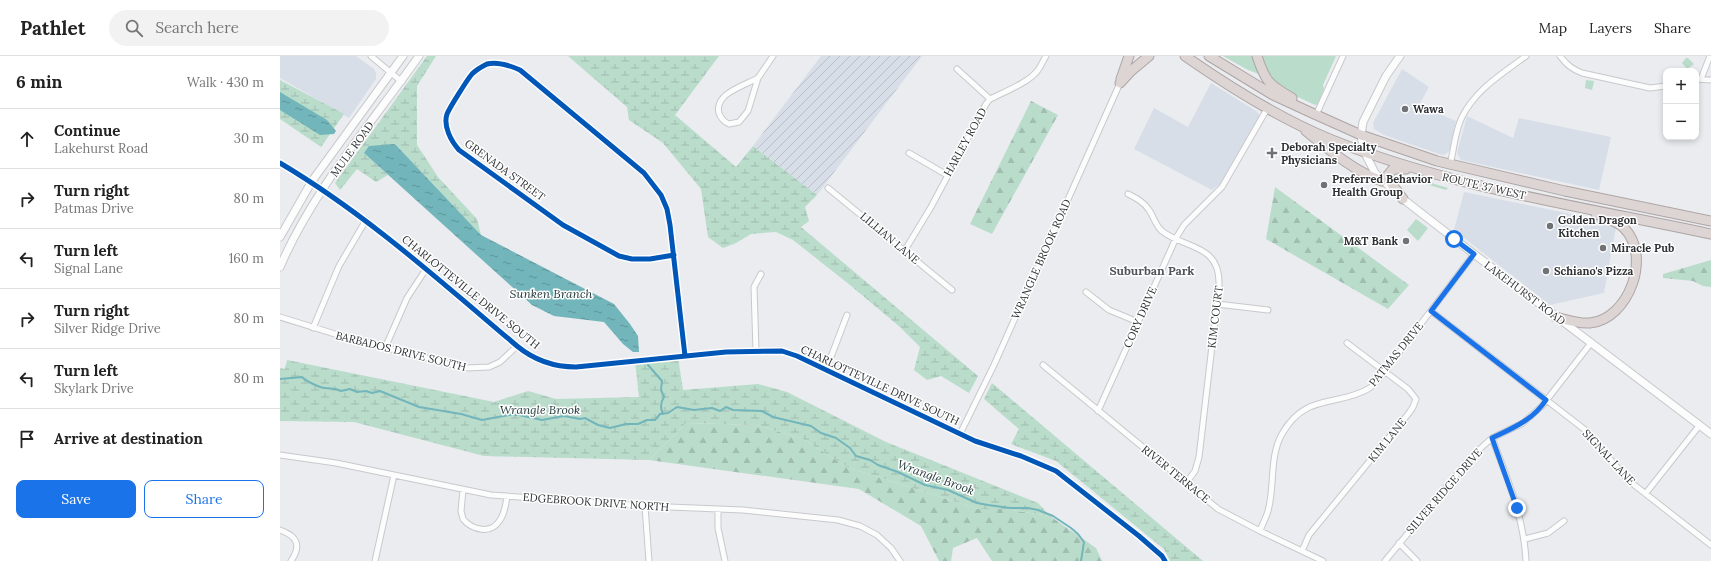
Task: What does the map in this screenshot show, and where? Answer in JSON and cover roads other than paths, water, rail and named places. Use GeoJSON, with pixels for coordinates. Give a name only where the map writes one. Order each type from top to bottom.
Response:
{"type":"FeatureCollection","features":[{"type":"Feature","properties":{"kind":"highway"},"geometry":{"type":"LineString","coordinates":[[1120,83],[1128,56]]}},
{"type":"Feature","properties":{"kind":"highway"},"geometry":{"type":"LineString","coordinates":[[1120,83],[1148,56]]}},
{"type":"Feature","properties":{"kind":"highway","name":"ROUTE 37 WEST"},"geometry":{"type":"LineString","coordinates":[[1185,56],[1226,84],[1267,109],[1332,139],[1364,151],[1418,169],[1480,186],[1711,234]]}},
{"type":"Feature","properties":{"kind":"highway","name":"ROUTE 37 WEST"},"geometry":{"type":"LineString","coordinates":[[1209,56],[1273,95],[1361,135],[1400,149],[1450,165],[1565,191],[1711,221]]}},
{"type":"Feature","properties":{"kind":"highway"},"geometry":{"type":"LineString","coordinates":[[1257,56],[1267,81],[1314,114]]}},
{"type":"Feature","properties":{"kind":"highway"},"geometry":{"type":"LineString","coordinates":[[1298,123],[1323,145],[1368,176],[1382,181]]}},
{"type":"Feature","properties":{"kind":"highway"},"geometry":{"type":"LineString","coordinates":[[1403,198],[1391,183],[1388,175],[1390,172],[1397,169],[1418,169]]}},
{"type":"Feature","properties":{"kind":"highway"},"geometry":{"type":"LineString","coordinates":[[1556,317],[1589,324],[1608,317],[1621,304],[1631,288],[1635,275],[1636,252],[1632,240],[1623,228],[1609,220],[1574,206]]}},
{"type":"Feature","properties":{"kind":"main road","name":"MULE ROAD"},"geometry":{"type":"LineString","coordinates":[[280,237],[312,181],[403,56]]}},
{"type":"Feature","properties":{"kind":"main road","name":"MULE ROAD"},"geometry":{"type":"LineString","coordinates":[[280,267],[293,238],[337,168],[402,82],[419,56]]}},
{"type":"Feature","properties":{"kind":"main road"},"geometry":{"type":"LineString","coordinates":[[1202,68],[1209,56]]}},
{"type":"Feature","properties":{"kind":"main road"},"geometry":{"type":"LineString","coordinates":[[1361,135],[1363,122],[1386,76],[1400,56]]}},
{"type":"Feature","properties":{"kind":"main road","name":"LAKEHURST ROAD"},"geometry":{"type":"LineString","coordinates":[[1361,135],[1364,151],[1375,174],[1382,181],[1474,254],[1711,434]]}},
{"type":"Feature","properties":{"kind":"street"},"geometry":{"type":"LineString","coordinates":[[371,56],[402,82]]}},
{"type":"Feature","properties":{"kind":"street"},"geometry":{"type":"LineString","coordinates":[[758,78],[726,94],[720,100],[718,108],[723,121],[729,124],[742,120],[748,111],[758,78],[773,56]]}},
{"type":"Feature","properties":{"kind":"street","name":"HARLEY ROAD"},"geometry":{"type":"LineString","coordinates":[[905,250],[931,207],[974,123],[990,99],[1034,75],[1046,56]]}},
{"type":"Feature","properties":{"kind":"street"},"geometry":{"type":"LineString","coordinates":[[1314,114],[1342,56]]}},
{"type":"Feature","properties":{"kind":"street"},"geometry":{"type":"LineString","coordinates":[[1450,165],[1458,130],[1462,118],[1469,106],[1486,85],[1526,56]]}},
{"type":"Feature","properties":{"kind":"street"},"geometry":{"type":"LineString","coordinates":[[1560,56],[1566,64],[1582,73],[1650,88],[1663,86]]}},
{"type":"Feature","properties":{"kind":"street"},"geometry":{"type":"LineString","coordinates":[[1699,77],[1710,56]]}},
{"type":"Feature","properties":{"kind":"street","name":"GRENADA STREET"},"geometry":{"type":"LineString","coordinates":[[674,255],[650,259],[632,259],[619,256],[563,225],[459,150],[453,144],[450,136],[447,114],[472,74],[487,64],[495,63],[520,70],[644,173],[661,195],[667,209],[674,255],[685,356]]}},
{"type":"Feature","properties":{"kind":"street"},"geometry":{"type":"LineString","coordinates":[[957,69],[990,99]]}},
{"type":"Feature","properties":{"kind":"street"},"geometry":{"type":"LineString","coordinates":[[1699,79],[1711,80]]}},
{"type":"Feature","properties":{"kind":"street","name":"WRANGLE BROOK ROAD"},"geometry":{"type":"LineString","coordinates":[[960,434],[994,365],[1120,83]]}},
{"type":"Feature","properties":{"kind":"street","name":"CORY DRIVE"},"geometry":{"type":"LineString","coordinates":[[1098,411],[1176,238],[1184,225],[1222,187],[1267,109]]}},
{"type":"Feature","properties":{"kind":"street"},"geometry":{"type":"LineString","coordinates":[[909,153],[947,175]]}},
{"type":"Feature","properties":{"kind":"street","name":"CHARLOTTEVILLE DRIVE SOUTH"},"geometry":{"type":"LineString","coordinates":[[280,163],[312,181],[366,220],[517,346],[527,354],[540,361],[564,367],[756,351],[782,351],[798,356],[960,434],[1056,471],[1139,536],[1162,556],[1165,561]]}},
{"type":"Feature","properties":{"kind":"street","name":"LILLIAN LANE"},"geometry":{"type":"LineString","coordinates":[[828,188],[952,290]]}},
{"type":"Feature","properties":{"kind":"street","name":"KIM COURT"},"geometry":{"type":"LineString","coordinates":[[1128,194],[1146,206],[1160,229],[1202,250],[1213,261],[1218,270],[1220,279],[1199,457],[1195,471],[1187,482]]}},
{"type":"Feature","properties":{"kind":"street"},"geometry":{"type":"LineString","coordinates":[[313,328],[339,266],[366,220]]}},
{"type":"Feature","properties":{"kind":"street","name":"PATMAS DRIVE"},"geometry":{"type":"LineString","coordinates":[[1260,531],[1268,511],[1275,452],[1281,435],[1289,422],[1300,412],[1314,405],[1359,393],[1369,388],[1385,371],[1474,254]]}},
{"type":"Feature","properties":{"kind":"street"},"geometry":{"type":"LineString","coordinates":[[385,348],[407,298],[426,269]]}},
{"type":"Feature","properties":{"kind":"street"},"geometry":{"type":"LineString","coordinates":[[756,351],[754,287],[761,274]]}},
{"type":"Feature","properties":{"kind":"street"},"geometry":{"type":"LineString","coordinates":[[1086,292],[1110,310],[1138,322]]}},
{"type":"Feature","properties":{"kind":"street"},"geometry":{"type":"LineString","coordinates":[[1217,304],[1268,310]]}},
{"type":"Feature","properties":{"kind":"street","name":"SIGNAL LANE"},"geometry":{"type":"LineString","coordinates":[[1431,311],[1584,429],[1628,480],[1711,545]]}},
{"type":"Feature","properties":{"kind":"street"},"geometry":{"type":"LineString","coordinates":[[826,370],[847,315]]}},
{"type":"Feature","properties":{"kind":"street","name":"BARBADOS DRIVE SOUTH"},"geometry":{"type":"LineString","coordinates":[[280,317],[313,328],[385,348],[466,368],[475,369],[489,367],[500,362],[517,346]]}},
{"type":"Feature","properties":{"kind":"street","name":"KIM LANE"},"geometry":{"type":"LineString","coordinates":[[1302,551],[1309,536],[1413,407],[1416,399],[1414,395],[1348,342]]}},
{"type":"Feature","properties":{"kind":"street","name":"SILVER RIDGE DRIVE"},"geometry":{"type":"LineString","coordinates":[[1385,561],[1467,462],[1492,438],[1523,423],[1542,406],[1591,343]]}},
{"type":"Feature","properties":{"kind":"street","name":"RIVER TERRACE"},"geometry":{"type":"LineString","coordinates":[[1043,365],[1218,509],[1323,561]]}},
{"type":"Feature","properties":{"kind":"street"},"geometry":{"type":"LineString","coordinates":[[1646,493],[1699,426]]}},
{"type":"Feature","properties":{"kind":"street"},"geometry":{"type":"LineString","coordinates":[[1492,438],[1513,493],[1525,539],[1526,561]]}},
{"type":"Feature","properties":{"kind":"street","name":"EDGEBROOK DRIVE NORTH"},"geometry":{"type":"LineString","coordinates":[[280,455],[336,463],[480,494],[645,506],[743,510],[838,520],[860,526],[877,535],[891,548],[900,561]]}},
{"type":"Feature","properties":{"kind":"street"},"geometry":{"type":"LineString","coordinates":[[376,561],[394,475]]}},
{"type":"Feature","properties":{"kind":"street"},"geometry":{"type":"LineString","coordinates":[[463,490],[461,511],[462,519],[477,529],[486,530],[497,525],[503,514],[508,496]]}},
{"type":"Feature","properties":{"kind":"street"},"geometry":{"type":"LineString","coordinates":[[645,506],[649,561]]}},
{"type":"Feature","properties":{"kind":"street"},"geometry":{"type":"LineString","coordinates":[[718,509],[718,528],[725,561]]}},
{"type":"Feature","properties":{"kind":"street"},"geometry":{"type":"LineString","coordinates":[[1525,539],[1548,533],[1564,520]]}},
{"type":"Feature","properties":{"kind":"street"},"geometry":{"type":"LineString","coordinates":[[280,530],[293,535],[296,539],[295,555],[291,561]]}},
{"type":"Feature","properties":{"kind":"street"},"geometry":{"type":"LineString","coordinates":[[1399,543],[1417,561]]}},
{"type":"Feature","properties":{"kind":"water"},"geometry":{"type":"Polygon","coordinates":[[[280,92],[327,120],[336,131],[334,134],[320,135],[280,110],[280,92]]]}},
{"type":"Feature","properties":{"kind":"water","name":"Sunken Branch"},"geometry":{"type":"Polygon","coordinates":[[[395,144],[481,235],[614,304],[638,336],[639,352],[633,352],[623,344],[604,322],[554,316],[532,305],[364,153],[369,146],[395,144]]]}},
{"type":"Feature","properties":{"kind":"waterway","name":"Sunken Branch"},"geometry":{"type":"LineString","coordinates":[[648,365],[662,381],[661,390],[664,397],[661,410],[663,414]]}},
{"type":"Feature","properties":{"kind":"waterway","name":"Wrangle Brook"},"geometry":{"type":"LineString","coordinates":[[280,379],[302,377],[320,387],[341,391],[350,389],[357,392],[366,391],[372,393],[380,391],[419,407],[461,414],[482,420],[509,415],[519,415],[542,420],[564,416],[580,419],[585,418],[598,425],[610,428],[626,424],[638,424],[647,420],[655,420],[660,414],[668,413],[677,407],[694,410],[712,408],[720,411],[726,407],[733,410],[762,411],[773,417],[811,426],[821,433],[836,438],[850,448],[856,456],[870,460],[878,465],[898,472],[925,485],[948,490],[977,503],[1010,508],[1028,508],[1053,516],[1071,528],[1084,542],[1081,561]]}},
{"type":"Feature","properties":{"kind":"place","name":"Wawa"},"geometry":{"type":"Point","coordinates":[1405,109]}},
{"type":"Feature","properties":{"kind":"place","name":"Deborah Specialty Physicians"},"geometry":{"type":"Point","coordinates":[1272,153]}},
{"type":"Feature","properties":{"kind":"place","name":"Preferred Behavior Health Group"},"geometry":{"type":"Point","coordinates":[1324,185]}},
{"type":"Feature","properties":{"kind":"place","name":"Golden Dragon Kitchen"},"geometry":{"type":"Point","coordinates":[1550,226]}},
{"type":"Feature","properties":{"kind":"place","name":"M&T Bank"},"geometry":{"type":"Point","coordinates":[1406,241]}},
{"type":"Feature","properties":{"kind":"place","name":"Miracle Pub"},"geometry":{"type":"Point","coordinates":[1603,248]}},
{"type":"Feature","properties":{"kind":"place","name":"Schiano's Pizza"},"geometry":{"type":"Point","coordinates":[1546,271]}},
{"type":"Feature","properties":{"kind":"district","name":"Suburban Park"},"geometry":{"type":"Point","coordinates":[1152,270]}}]}
